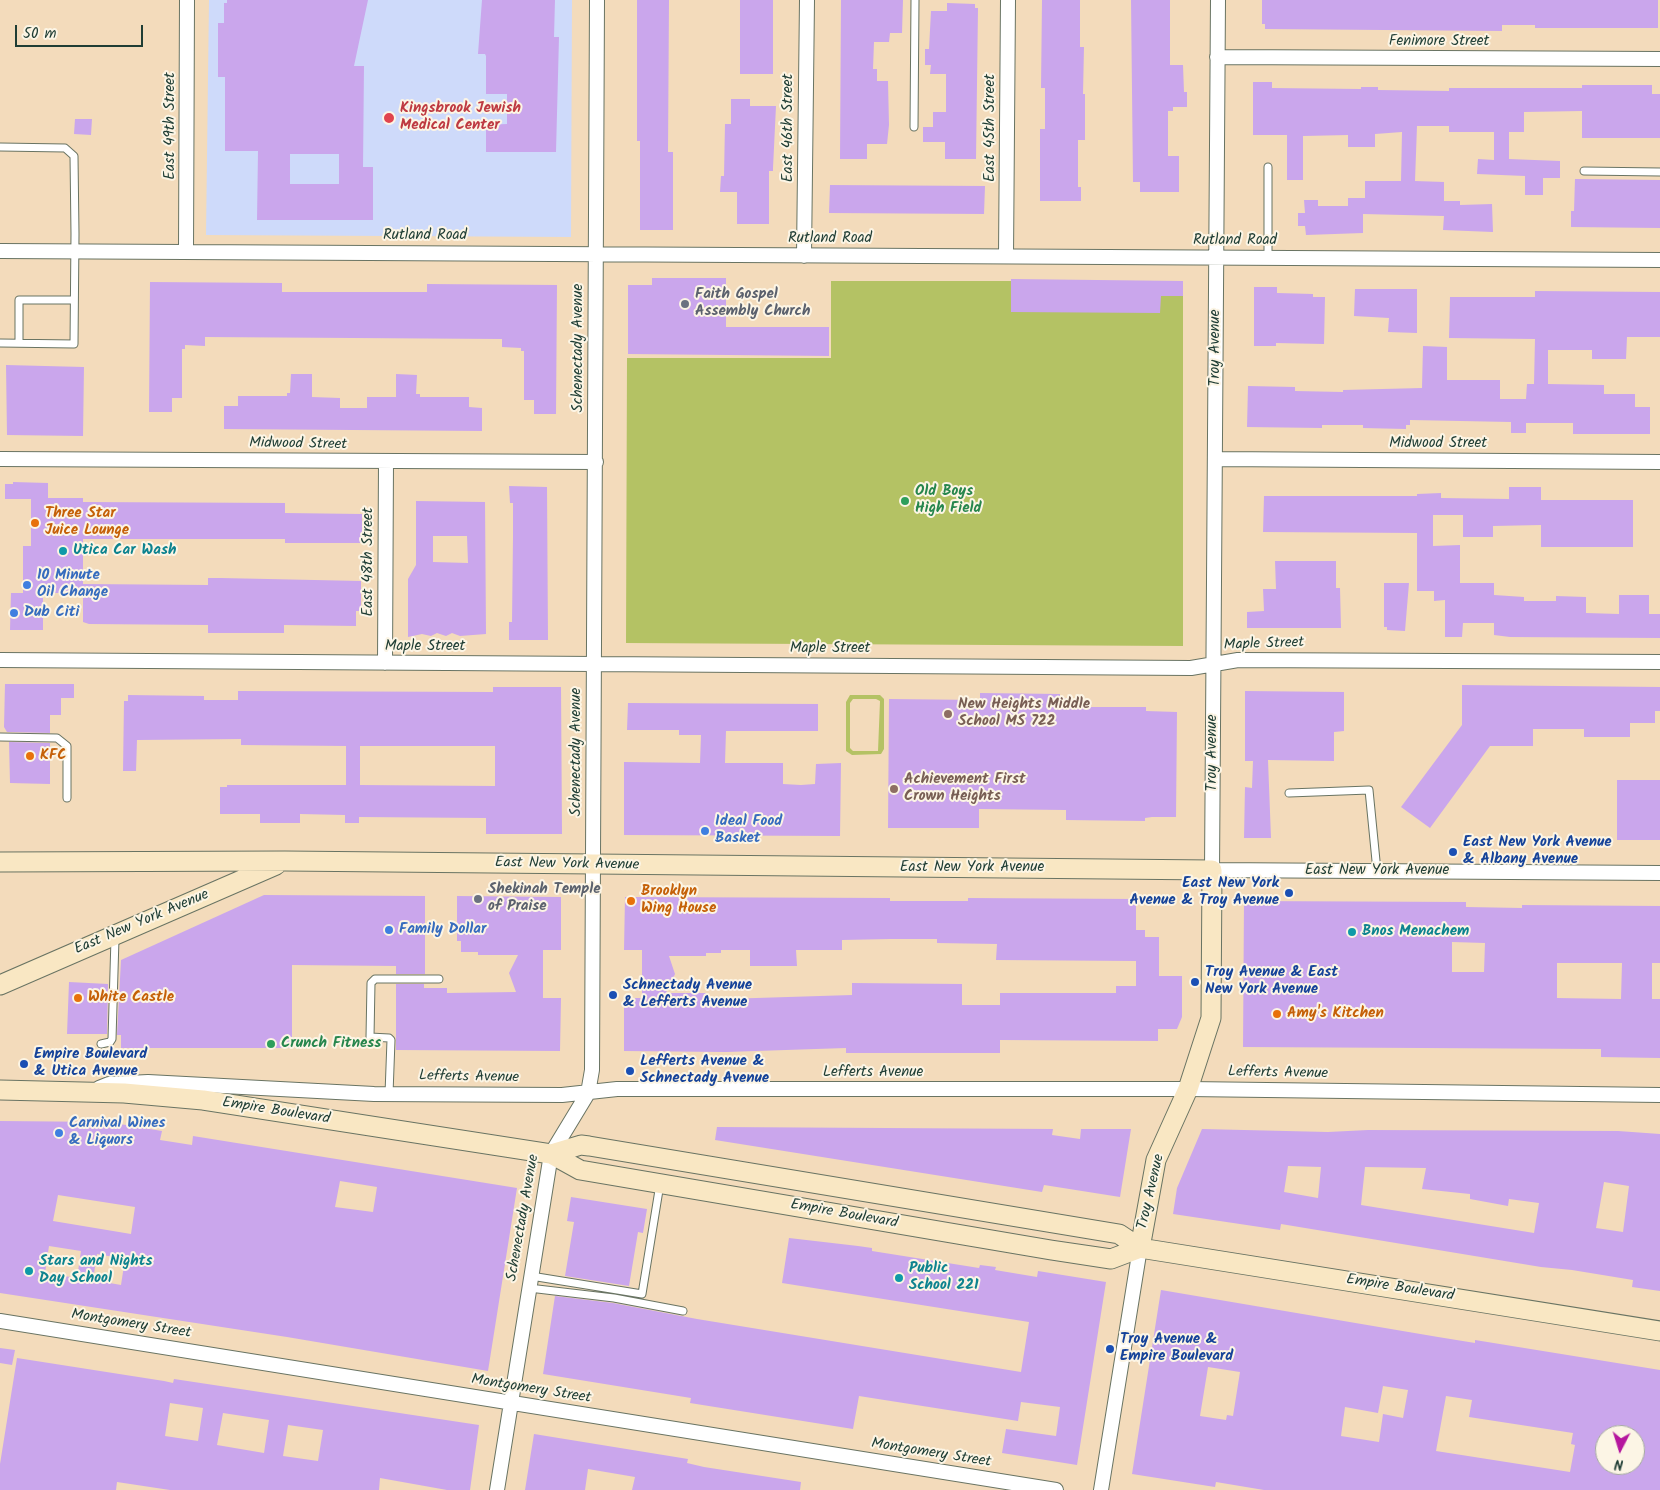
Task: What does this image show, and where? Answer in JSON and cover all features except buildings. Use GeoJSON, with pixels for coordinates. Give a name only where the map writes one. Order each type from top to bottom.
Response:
{"type":"FeatureCollection","features":[{"type":"Feature","properties":{"kind":"main road","name":"East New York Avenue"},"geometry":{"type":"LineString","coordinates":[[0,862],[285,861],[592,866],[1212,870]]}},
{"type":"Feature","properties":{"kind":"main road","name":"East New York Avenue"},"geometry":{"type":"LineString","coordinates":[[0,985],[285,861]]}},
{"type":"Feature","properties":{"kind":"main road","name":"Troy Avenue"},"geometry":{"type":"LineString","coordinates":[[1140,1248],[1156,1160],[1188,1089],[1212,1018],[1212,870]]}},
{"type":"Feature","properties":{"kind":"main road","name":"Empire Boulevard"},"geometry":{"type":"LineString","coordinates":[[0,1090],[89,1092],[203,1100],[551,1154],[580,1170],[1111,1259],[1140,1248]]}},
{"type":"Feature","properties":{"kind":"main road","name":"Empire Boulevard"},"geometry":{"type":"LineString","coordinates":[[551,1154],[581,1145],[589,1146],[1119,1234],[1140,1248],[1660,1331]]}},
{"type":"Feature","properties":{"kind":"street","name":"East 49th Street"},"geometry":{"type":"LineString","coordinates":[[186,251],[188,0]]}},
{"type":"Feature","properties":{"kind":"street","name":"Schenectady Avenue"},"geometry":{"type":"LineString","coordinates":[[497,1490],[551,1154],[588,1093],[592,1070],[597,0]]}},
{"type":"Feature","properties":{"kind":"street","name":"East 46th Street"},"geometry":{"type":"LineString","coordinates":[[804,256],[807,0]]}},
{"type":"Feature","properties":{"kind":"street","name":"East 45th Street"},"geometry":{"type":"LineString","coordinates":[[1006,256],[1008,0]]}},
{"type":"Feature","properties":{"kind":"street","name":"Troy Avenue"},"geometry":{"type":"LineString","coordinates":[[1212,870],[1218,0]]}},
{"type":"Feature","properties":{"kind":"street","name":"Fenimore Street"},"geometry":{"type":"LineString","coordinates":[[1217,56],[1660,59]]}},
{"type":"Feature","properties":{"kind":"street","name":"Rutland Road"},"geometry":{"type":"LineString","coordinates":[[0,251],[1660,260]]}},
{"type":"Feature","properties":{"kind":"street","name":"Midwood Street"},"geometry":{"type":"LineString","coordinates":[[0,459],[596,462]]}},
{"type":"Feature","properties":{"kind":"street","name":"Midwood Street"},"geometry":{"type":"LineString","coordinates":[[1215,459],[1660,462]]}},
{"type":"Feature","properties":{"kind":"street","name":"East 48th Street"},"geometry":{"type":"LineString","coordinates":[[385,663],[386,462]]}},
{"type":"Feature","properties":{"kind":"street","name":"Maple Street"},"geometry":{"type":"LineString","coordinates":[[0,660],[1191,668],[1238,660],[1660,662]]}},
{"type":"Feature","properties":{"kind":"street","name":"East New York Avenue"},"geometry":{"type":"LineString","coordinates":[[1212,870],[1660,873]]}},
{"type":"Feature","properties":{"kind":"street","name":"Lefferts Avenue"},"geometry":{"type":"LineString","coordinates":[[89,1092],[110,1084],[148,1082],[389,1094],[562,1095],[616,1089],[1188,1089],[1660,1095]]}},
{"type":"Feature","properties":{"kind":"street","name":"Troy Avenue"},"geometry":{"type":"LineString","coordinates":[[1101,1490],[1140,1248]]}},
{"type":"Feature","properties":{"kind":"street","name":"Montgomery Street"},"geometry":{"type":"LineString","coordinates":[[0,1321],[1056,1490]]}},
{"type":"Feature","properties":{"kind":"lane"},"geometry":{"type":"LineString","coordinates":[[914,127],[915,0]]}},
{"type":"Feature","properties":{"kind":"lane"},"geometry":{"type":"LineString","coordinates":[[0,148],[66,148],[74,156],[75,251],[74,344],[0,343]]}},
{"type":"Feature","properties":{"kind":"lane"},"geometry":{"type":"LineString","coordinates":[[1268,167],[1268,258]]}},
{"type":"Feature","properties":{"kind":"lane"},"geometry":{"type":"LineString","coordinates":[[1584,171],[1660,172]]}},
{"type":"Feature","properties":{"kind":"lane"},"geometry":{"type":"LineString","coordinates":[[19,343],[19,300],[74,300]]}},
{"type":"Feature","properties":{"kind":"lane"},"geometry":{"type":"LineString","coordinates":[[0,737],[57,738],[67,746],[67,798]]}},
{"type":"Feature","properties":{"kind":"lane"},"geometry":{"type":"LineString","coordinates":[[1289,793],[1369,790],[1377,871]]}},
{"type":"Feature","properties":{"kind":"lane"},"geometry":{"type":"LineString","coordinates":[[102,1044],[110,1042],[112,1039],[115,934]]}},
{"type":"Feature","properties":{"kind":"lane"},"geometry":{"type":"LineString","coordinates":[[389,1094],[391,1040],[389,1038],[370,1037],[371,983],[375,979],[439,980]]}},
{"type":"Feature","properties":{"kind":"lane"},"geometry":{"type":"LineString","coordinates":[[530,1282],[642,1294],[660,1183]]}},
{"type":"Feature","properties":{"kind":"lane"},"geometry":{"type":"LineString","coordinates":[[530,1282],[684,1311]]}},
{"type":"Feature","properties":{"kind":"shaded area","name":"Kingsbrook Jewish Medical Center"},"geometry":{"type":"Polygon","coordinates":[[[209,0],[572,0],[571,237],[206,235],[209,0]]]}},
{"type":"Feature","properties":{"kind":"green space","name":"Old Boys High Field"},"geometry":{"type":"Polygon","coordinates":[[[831,281],[1183,281],[1183,646],[626,643],[627,358],[831,358],[831,281]]]}},
{"type":"Feature","properties":{"kind":"green space"},"geometry":{"type":"Polygon","coordinates":[[[850,695],[880,695],[884,699],[884,749],[881,754],[852,755],[846,751],[846,702],[850,695]],[[853,699],[850,703],[850,748],[853,751],[878,751],[880,701],[876,699],[853,699]]]}},
{"type":"Feature","properties":{"kind":"place","name":"Kingsbrook Jewish Medical Center"},"geometry":{"type":"Point","coordinates":[389,118]}},
{"type":"Feature","properties":{"kind":"place","name":"Faith Gospel Assembly Church"},"geometry":{"type":"Point","coordinates":[685,304]}},
{"type":"Feature","properties":{"kind":"place","name":"Old Boys High Field"},"geometry":{"type":"Point","coordinates":[905,501]}},
{"type":"Feature","properties":{"kind":"place","name":"Three Star Juice Lounge"},"geometry":{"type":"Point","coordinates":[35,523]}},
{"type":"Feature","properties":{"kind":"place","name":"Utica Car Wash"},"geometry":{"type":"Point","coordinates":[63,551]}},
{"type":"Feature","properties":{"kind":"place","name":"10 Minute Oil Change"},"geometry":{"type":"Point","coordinates":[27,585]}},
{"type":"Feature","properties":{"kind":"place","name":"Dub Citi"},"geometry":{"type":"Point","coordinates":[14,613]}},
{"type":"Feature","properties":{"kind":"place","name":"New Heights Middle School MS 722"},"geometry":{"type":"Point","coordinates":[948,714]}},
{"type":"Feature","properties":{"kind":"place","name":"KFC"},"geometry":{"type":"Point","coordinates":[30,756]}},
{"type":"Feature","properties":{"kind":"place","name":"Achievement First Crown Heights"},"geometry":{"type":"Point","coordinates":[894,789]}},
{"type":"Feature","properties":{"kind":"place","name":"Ideal Food Basket"},"geometry":{"type":"Point","coordinates":[705,831]}},
{"type":"Feature","properties":{"kind":"place","name":"East New York Avenue & Albany Avenue"},"geometry":{"type":"Point","coordinates":[1453,852]}},
{"type":"Feature","properties":{"kind":"place","name":"East New York Avenue & Troy Avenue"},"geometry":{"type":"Point","coordinates":[1289,893]}},
{"type":"Feature","properties":{"kind":"place","name":"Shekinah Temple of Praise"},"geometry":{"type":"Point","coordinates":[478,899]}},
{"type":"Feature","properties":{"kind":"place","name":"Brooklyn Wing House"},"geometry":{"type":"Point","coordinates":[631,901]}},
{"type":"Feature","properties":{"kind":"place","name":"Family Dollar"},"geometry":{"type":"Point","coordinates":[389,930]}},
{"type":"Feature","properties":{"kind":"place","name":"Bnos Menachem"},"geometry":{"type":"Point","coordinates":[1352,932]}},
{"type":"Feature","properties":{"kind":"place","name":"Troy Avenue & East New York Avenue"},"geometry":{"type":"Point","coordinates":[1195,982]}},
{"type":"Feature","properties":{"kind":"place","name":"Schnectady Avenue & Lefferts Avenue"},"geometry":{"type":"Point","coordinates":[613,995]}},
{"type":"Feature","properties":{"kind":"place","name":"White Castle"},"geometry":{"type":"Point","coordinates":[78,998]}},
{"type":"Feature","properties":{"kind":"place","name":"Amy's Kitchen"},"geometry":{"type":"Point","coordinates":[1277,1014]}},
{"type":"Feature","properties":{"kind":"place","name":"Crunch Fitness"},"geometry":{"type":"Point","coordinates":[271,1044]}},
{"type":"Feature","properties":{"kind":"place","name":"Empire Boulevard & Utica Avenue"},"geometry":{"type":"Point","coordinates":[24,1064]}},
{"type":"Feature","properties":{"kind":"place","name":"Lefferts Avenue & Schnectady Avenue"},"geometry":{"type":"Point","coordinates":[630,1071]}},
{"type":"Feature","properties":{"kind":"place","name":"Carnival Wines & Liquors"},"geometry":{"type":"Point","coordinates":[59,1133]}},
{"type":"Feature","properties":{"kind":"place","name":"Stars and Nights Day School"},"geometry":{"type":"Point","coordinates":[29,1271]}},
{"type":"Feature","properties":{"kind":"place","name":"Public School 221"},"geometry":{"type":"Point","coordinates":[899,1278]}},
{"type":"Feature","properties":{"kind":"place","name":"Troy Avenue & Empire Boulevard"},"geometry":{"type":"Point","coordinates":[1110,1349]}}]}
